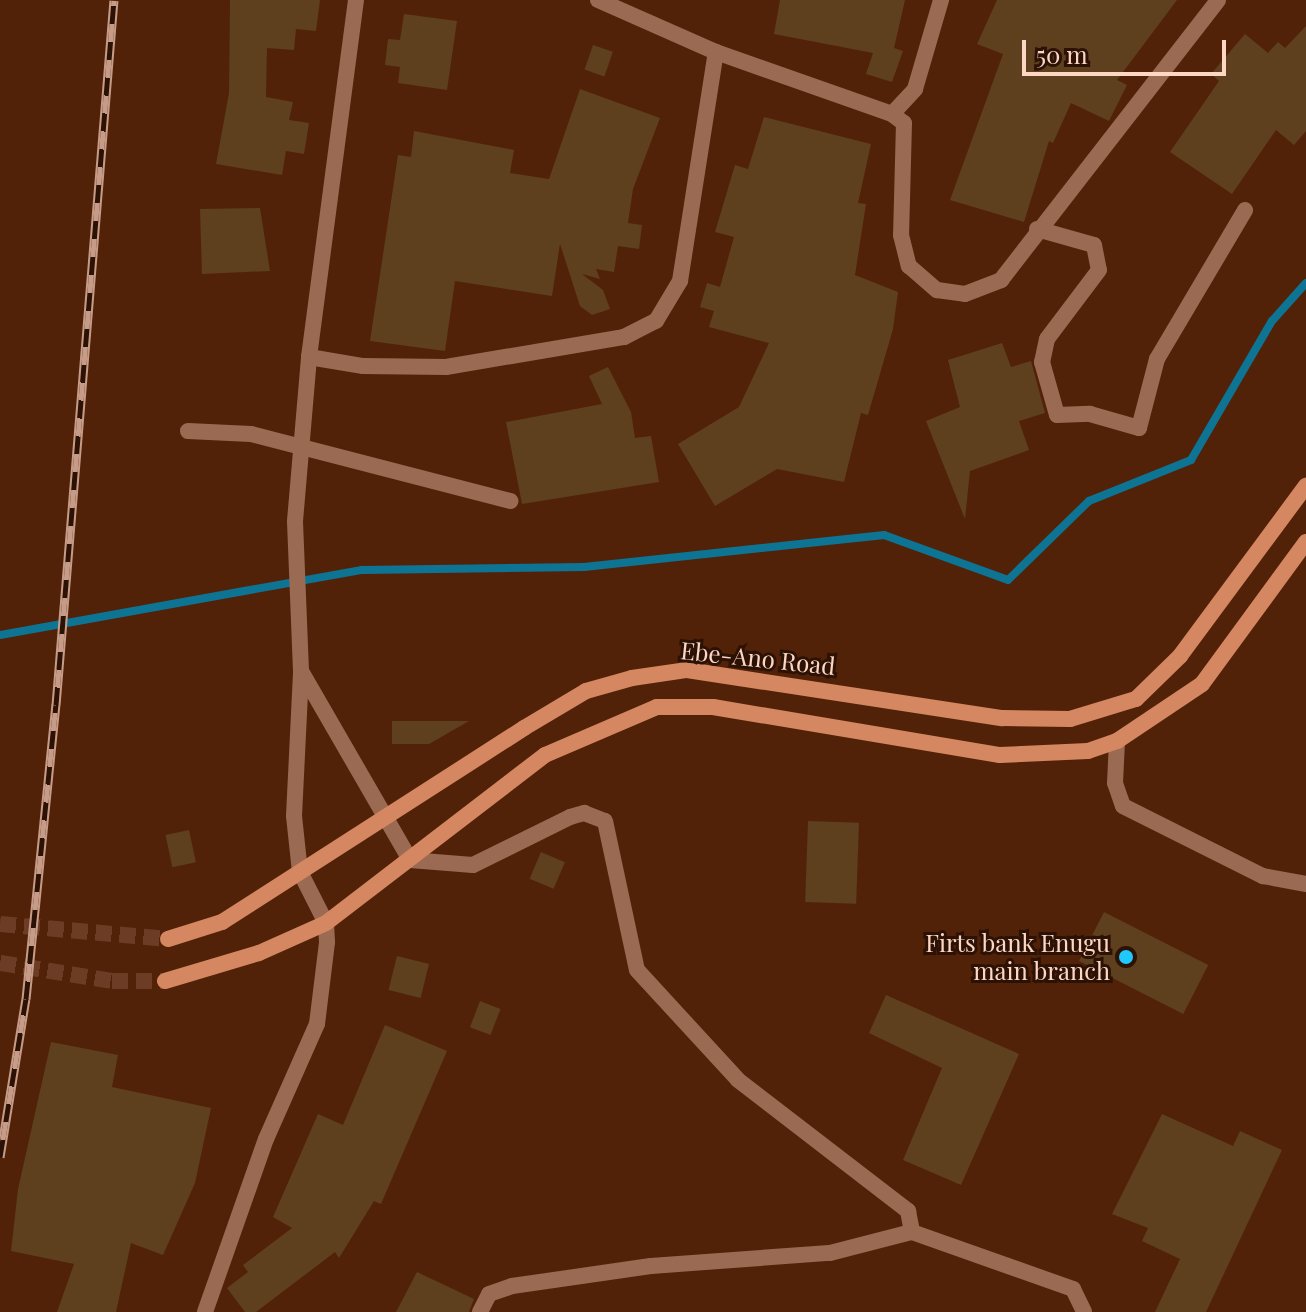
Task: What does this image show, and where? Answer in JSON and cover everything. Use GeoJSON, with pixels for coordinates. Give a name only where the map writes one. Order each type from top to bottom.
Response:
{"type":"FeatureCollection","features":[{"type":"Feature","properties":{"kind":"main road","name":"Ebe-Ano Road"},"geometry":{"type":"LineString","coordinates":[[168,939],[222,922],[586,691],[665,672],[814,687],[1002,718],[1070,719],[1110,710],[1136,699],[1180,656],[1306,486]]}},
{"type":"Feature","properties":{"kind":"main road"},"geometry":{"type":"LineString","coordinates":[[165,981],[259,953],[326,923],[545,755],[657,707],[713,707],[1000,755],[1088,751],[1117,741],[1202,684],[1306,542]]}},
{"type":"Feature","properties":{"kind":"street"},"geometry":{"type":"LineString","coordinates":[[205,1312],[266,1139],[317,1024],[326,923],[300,872],[294,786],[301,671],[294,600],[295,521],[309,357],[356,0]]}},
{"type":"Feature","properties":{"kind":"street"},"geometry":{"type":"LineString","coordinates":[[598,0],[716,52],[892,114],[904,123],[901,235],[909,266],[937,290],[965,294],[1001,280],[1037,229],[1218,0]]}},
{"type":"Feature","properties":{"kind":"street"},"geometry":{"type":"LineString","coordinates":[[892,114],[915,89],[941,0]]}},
{"type":"Feature","properties":{"kind":"street"},"geometry":{"type":"LineString","coordinates":[[309,357],[363,366],[446,367],[624,337],[656,321],[680,281],[716,52]]}},
{"type":"Feature","properties":{"kind":"street"},"geometry":{"type":"LineString","coordinates":[[1037,229],[1094,245],[1099,270],[1047,339],[1042,362],[1057,415],[1090,414],[1139,428],[1157,359],[1245,210]]}},
{"type":"Feature","properties":{"kind":"street"},"geometry":{"type":"LineString","coordinates":[[188,431],[251,434],[511,501]]}},
{"type":"Feature","properties":{"kind":"street"},"geometry":{"type":"LineString","coordinates":[[301,671],[410,860],[473,865],[570,817],[584,813],[605,821],[637,970],[738,1080],[841,1165],[908,1211],[912,1232]]}},
{"type":"Feature","properties":{"kind":"street"},"geometry":{"type":"LineString","coordinates":[[1117,741],[1115,783],[1123,806],[1263,876],[1306,884]]}},
{"type":"Feature","properties":{"kind":"street"},"geometry":{"type":"LineString","coordinates":[[480,1312],[489,1294],[512,1286],[651,1266],[830,1253],[912,1232],[1073,1289],[1084,1312]]}},
{"type":"Feature","properties":{"kind":"building"},"geometry":{"type":"Polygon","coordinates":[[[230,0],[320,0],[316,31],[296,29],[294,50],[267,48],[266,97],[293,102],[289,120],[309,123],[304,154],[286,151],[282,175],[216,164],[229,93],[230,0]]]}},
{"type":"Feature","properties":{"kind":"building"},"geometry":{"type":"Polygon","coordinates":[[[780,0],[905,0],[894,48],[903,51],[892,82],[866,74],[873,53],[774,34],[780,0]]]}},
{"type":"Feature","properties":{"kind":"building"},"geometry":{"type":"Polygon","coordinates":[[[997,0],[1177,0],[1117,80],[1127,85],[1109,121],[1071,103],[1053,143],[1049,141],[1024,222],[950,200],[1003,54],[977,44],[997,0]]]}},
{"type":"Feature","properties":{"kind":"building"},"geometry":{"type":"Polygon","coordinates":[[[404,14],[457,21],[447,90],[398,83],[400,67],[385,65],[388,39],[400,40],[404,14]]]}},
{"type":"Feature","properties":{"kind":"building"},"geometry":{"type":"Polygon","coordinates":[[[1306,26],[1306,131],[1294,145],[1276,130],[1232,194],[1170,152],[1219,81],[1211,74],[1245,34],[1268,53],[1278,42],[1285,48],[1306,26]]]}},
{"type":"Feature","properties":{"kind":"building"},"geometry":{"type":"Polygon","coordinates":[[[593,45],[613,52],[604,76],[585,70],[593,45]]]}},
{"type":"Feature","properties":{"kind":"building"},"geometry":{"type":"Polygon","coordinates":[[[580,89],[660,118],[633,189],[628,223],[642,225],[639,249],[618,246],[614,272],[596,269],[600,279],[582,274],[603,290],[610,309],[592,315],[580,306],[560,244],[552,296],[455,281],[445,351],[370,341],[398,155],[411,157],[414,131],[514,150],[510,173],[549,179],[580,89]]]}},
{"type":"Feature","properties":{"kind":"building"},"geometry":{"type":"Polygon","coordinates":[[[764,117],[871,144],[858,203],[866,204],[855,275],[898,292],[893,329],[868,415],[861,413],[844,482],[777,469],[715,506],[678,444],[739,407],[769,343],[709,327],[714,311],[700,307],[707,283],[720,287],[734,237],[715,232],[735,165],[748,169],[764,117]]]}},
{"type":"Feature","properties":{"kind":"building"},"geometry":{"type":"Polygon","coordinates":[[[260,208],[270,271],[202,274],[200,209],[260,208]]]}},
{"type":"Feature","properties":{"kind":"building"},"geometry":{"type":"Polygon","coordinates":[[[1002,343],[1011,367],[1031,361],[1045,413],[1019,421],[1029,450],[970,471],[965,519],[926,421],[960,407],[948,360],[1002,343]]]}},
{"type":"Feature","properties":{"kind":"building"},"geometry":{"type":"Polygon","coordinates":[[[608,367],[631,412],[635,438],[651,436],[659,482],[522,504],[506,422],[602,404],[589,376],[608,367]]]}},
{"type":"Feature","properties":{"kind":"building"},"geometry":{"type":"Polygon","coordinates":[[[392,721],[469,721],[429,744],[392,744],[392,721]]]}},
{"type":"Feature","properties":{"kind":"building"},"geometry":{"type":"Polygon","coordinates":[[[808,821],[859,823],[856,904],[805,902],[808,821]]]}},
{"type":"Feature","properties":{"kind":"building"},"geometry":{"type":"Polygon","coordinates":[[[189,830],[196,862],[172,867],[166,835],[189,830]]]}},
{"type":"Feature","properties":{"kind":"building"},"geometry":{"type":"Polygon","coordinates":[[[541,852],[565,862],[554,889],[530,879],[541,852]]]}},
{"type":"Feature","properties":{"kind":"building"},"geometry":{"type":"Polygon","coordinates":[[[1104,912],[1208,965],[1183,1014],[1079,961],[1104,912]]]}},
{"type":"Feature","properties":{"kind":"building"},"geometry":{"type":"Polygon","coordinates":[[[397,956],[429,964],[421,998],[389,990],[397,956]]]}},
{"type":"Feature","properties":{"kind":"building"},"geometry":{"type":"Polygon","coordinates":[[[886,995],[1019,1054],[961,1185],[903,1160],[942,1068],[869,1033],[886,995]]]}},
{"type":"Feature","properties":{"kind":"building"},"geometry":{"type":"Polygon","coordinates":[[[480,1001],[501,1009],[491,1035],[470,1027],[480,1001]]]}},
{"type":"Feature","properties":{"kind":"building"},"geometry":{"type":"Polygon","coordinates":[[[385,1025],[447,1051],[381,1204],[374,1201],[339,1258],[335,1252],[256,1312],[245,1312],[227,1288],[248,1272],[243,1265],[292,1228],[273,1217],[318,1114],[343,1125],[385,1025]]]}},
{"type":"Feature","properties":{"kind":"building"},"geometry":{"type":"Polygon","coordinates":[[[51,1042],[118,1055],[112,1087],[211,1108],[195,1183],[163,1255],[131,1243],[116,1312],[57,1312],[74,1264],[11,1251],[18,1189],[51,1042]]]}},
{"type":"Feature","properties":{"kind":"building"},"geometry":{"type":"Polygon","coordinates":[[[1162,1114],[1233,1146],[1240,1131],[1282,1150],[1206,1312],[1155,1312],[1180,1259],[1142,1241],[1148,1228],[1112,1214],[1162,1114]]]}},
{"type":"Feature","properties":{"kind":"building"},"geometry":{"type":"Polygon","coordinates":[[[417,1272],[474,1299],[469,1312],[396,1312],[417,1272]]]}},
{"type":"Feature","properties":{"kind":"waterway"},"geometry":{"type":"LineString","coordinates":[[0,635],[362,570],[584,567],[884,535],[1008,580],[1089,501],[1191,460],[1272,321],[1306,283]]}},
{"type":"Feature","properties":{"kind":"tunnel"},"geometry":{"type":"LineString","coordinates":[[0,924],[168,939]]}},
{"type":"Feature","properties":{"kind":"tunnel"},"geometry":{"type":"LineString","coordinates":[[0,963],[112,981],[165,981]]}},
{"type":"Feature","properties":{"kind":"railway"},"geometry":{"type":"LineString","coordinates":[[0,1157],[26,999],[56,705],[114,0]]}},
{"type":"Feature","properties":{"kind":"place","name":"Firts bank Enugu main branch"},"geometry":{"type":"Point","coordinates":[1126,957]}}]}
